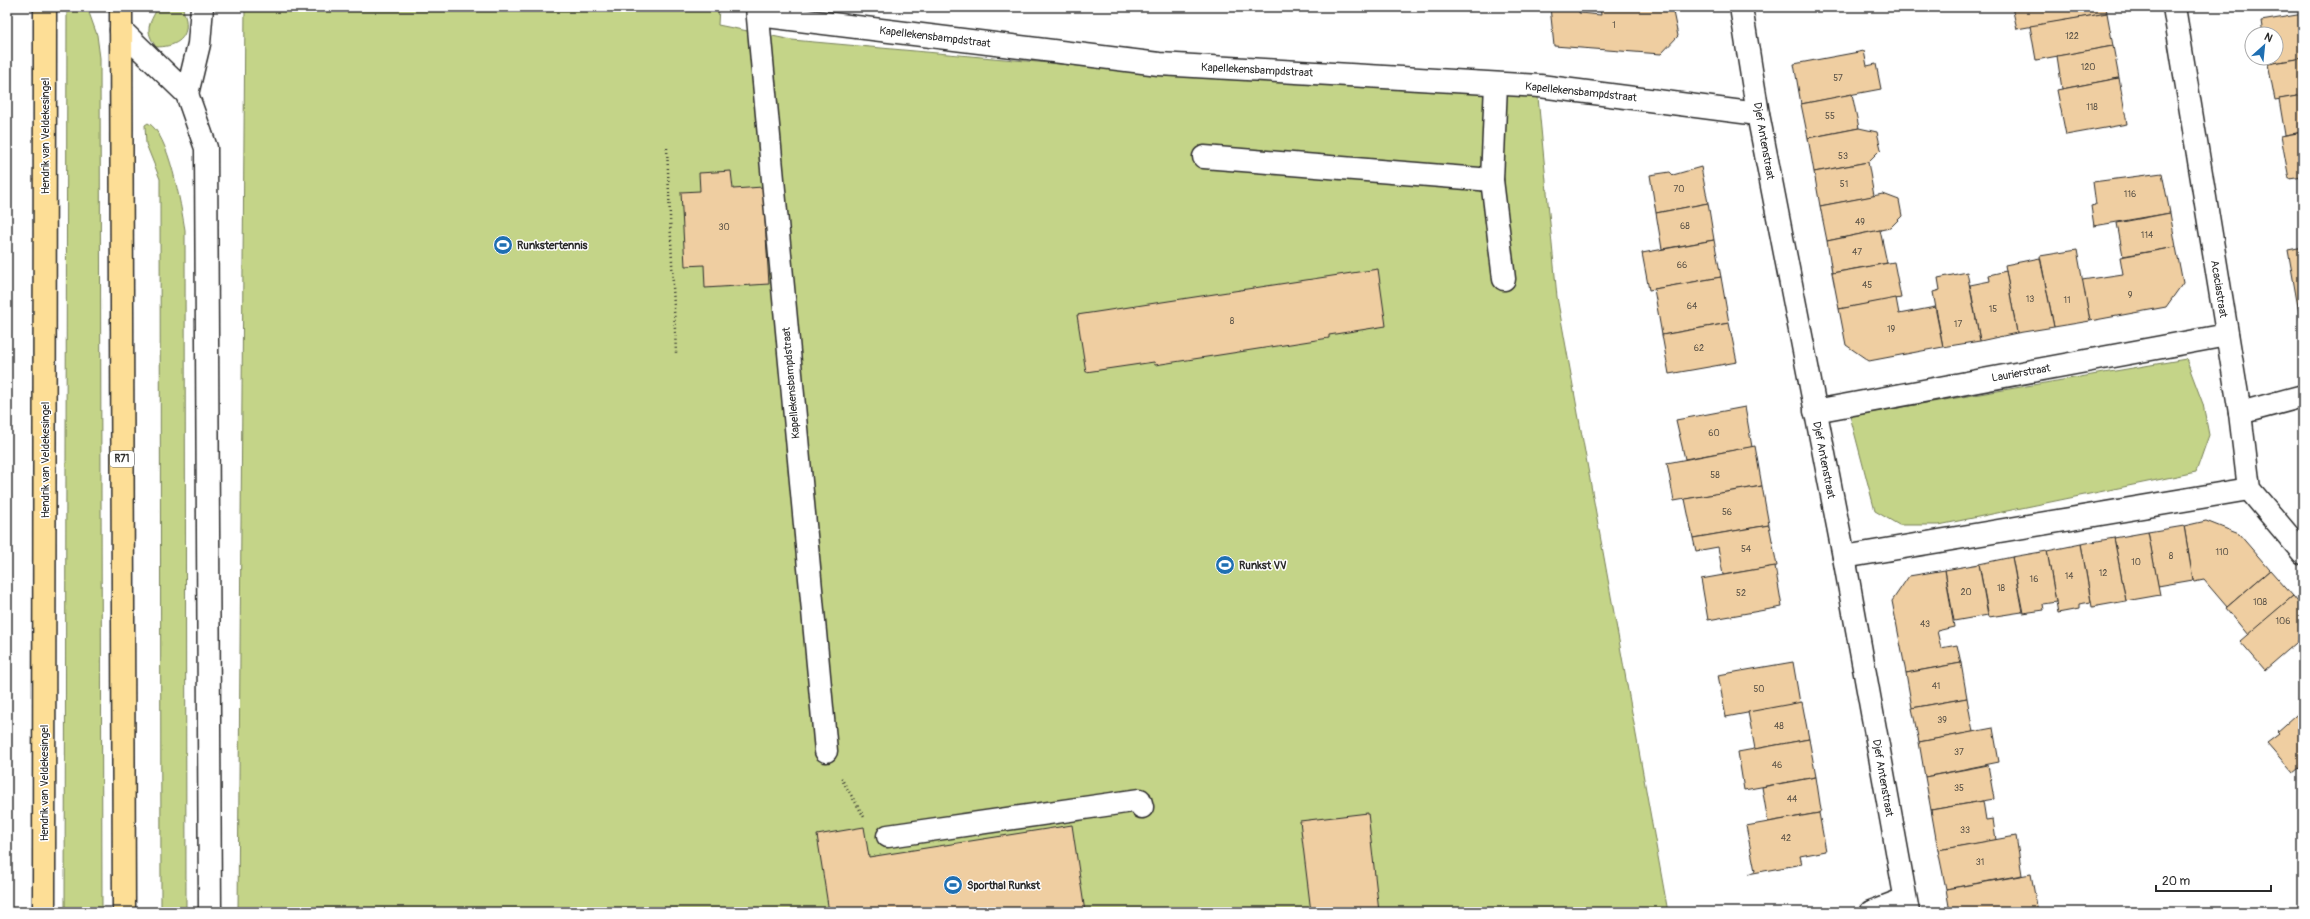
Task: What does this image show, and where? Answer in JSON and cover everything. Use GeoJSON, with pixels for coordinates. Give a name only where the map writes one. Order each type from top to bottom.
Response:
{"type":"FeatureCollection","features":[{"type":"Feature","properties":{"kind":"highway","name":"Hendrik van Veldekesingel"},"geometry":{"type":"LineString","coordinates":[[44,912],[45,7]]}},
{"type":"Feature","properties":{"kind":"highway","name":"R71"},"geometry":{"type":"LineString","coordinates":[[121,7],[124,912]]}},
{"type":"Feature","properties":{"kind":"street"},"geometry":{"type":"LineString","coordinates":[[187,94],[199,44],[202,7]]}},
{"type":"Feature","properties":{"kind":"street","name":"Djef Antenstraat"},"geometry":{"type":"LineString","coordinates":[[1741,7],[1758,114],[1844,557],[1906,905]]}},
{"type":"Feature","properties":{"kind":"street","name":"Acaciastraat"},"geometry":{"type":"LineString","coordinates":[[2174,7],[2240,413],[2249,489]]}},
{"type":"Feature","properties":{"kind":"street","name":"Kapellekensbampdstraat"},"geometry":{"type":"LineString","coordinates":[[826,751],[757,11],[1159,64],[1540,86],[1758,114]]}},
{"type":"Feature","properties":{"kind":"street"},"geometry":{"type":"LineString","coordinates":[[120,30],[187,94],[206,148],[210,912]]}},
{"type":"Feature","properties":{"kind":"street"},"geometry":{"type":"LineString","coordinates":[[1496,84],[1492,180],[1504,279]]}},
{"type":"Feature","properties":{"kind":"street"},"geometry":{"type":"LineString","coordinates":[[1204,157],[1492,180]]}},
{"type":"Feature","properties":{"kind":"street","name":"Laurierstraat"},"geometry":{"type":"LineString","coordinates":[[1815,411],[2227,335]]}},
{"type":"Feature","properties":{"kind":"street"},"geometry":{"type":"LineString","coordinates":[[2240,413],[2303,396]]}},
{"type":"Feature","properties":{"kind":"street"},"geometry":{"type":"LineString","coordinates":[[1844,557],[2249,489],[2303,553]]}},
{"type":"Feature","properties":{"kind":"street"},"geometry":{"type":"LineString","coordinates":[[888,836],[1140,800],[1142,807]]}},
{"type":"Feature","properties":{"kind":"street"},"geometry":{"type":"LineString","coordinates":[[1871,912],[1906,905]]}},
{"type":"Feature","properties":{"kind":"path"},"geometry":{"type":"LineString","coordinates":[[667,148],[676,353]]}},
{"type":"Feature","properties":{"kind":"path"},"geometry":{"type":"LineString","coordinates":[[826,751],[864,818],[888,836]]}},
{"type":"Feature","properties":{"kind":"green space"},"geometry":{"type":"Polygon","coordinates":[[[67,7],[87,7],[97,35],[100,58],[102,912],[65,912],[67,7]]]}},
{"type":"Feature","properties":{"kind":"green space"},"geometry":{"type":"Polygon","coordinates":[[[158,7],[183,7],[186,20],[185,33],[179,41],[169,46],[156,47],[150,36],[150,23],[158,7]]]}},
{"type":"Feature","properties":{"kind":"green space"},"geometry":{"type":"Polygon","coordinates":[[[245,7],[719,7],[718,25],[792,40],[1171,74],[1538,97],[1557,297],[1668,912],[238,912],[245,7]]]}},
{"type":"Feature","properties":{"kind":"green space"},"geometry":{"type":"Polygon","coordinates":[[[148,123],[155,129],[168,155],[177,188],[185,230],[186,912],[161,912],[160,179],[146,144],[145,125],[148,123]]]}},
{"type":"Feature","properties":{"kind":"green space"},"geometry":{"type":"Polygon","coordinates":[[[2186,359],[2203,404],[2209,435],[2196,472],[1939,525],[1899,525],[1875,511],[1850,416],[2186,359]]]}},
{"type":"Feature","properties":{"kind":"building"},"geometry":{"type":"Polygon","coordinates":[[[1550,7],[1579,7],[1579,13],[1601,15],[1600,7],[1672,7],[1678,36],[1661,54],[1554,46],[1550,7]]]}},
{"type":"Feature","properties":{"kind":"building"},"geometry":{"type":"Polygon","coordinates":[[[2012,7],[2106,7],[2107,13],[2017,29],[2012,7]]]}},
{"type":"Feature","properties":{"kind":"building"},"geometry":{"type":"Polygon","coordinates":[[[2107,13],[2113,46],[2036,60],[2030,26],[2107,13]]]}},
{"type":"Feature","properties":{"kind":"building"},"geometry":{"type":"Polygon","coordinates":[[[2303,14],[2303,58],[2284,61],[2284,26],[2262,26],[2261,21],[2303,14]]]}},
{"type":"Feature","properties":{"kind":"building"},"geometry":{"type":"Polygon","coordinates":[[[2113,46],[2119,78],[2062,89],[2057,56],[2113,46]]]}},
{"type":"Feature","properties":{"kind":"building"},"geometry":{"type":"Polygon","coordinates":[[[1864,51],[1867,66],[1876,64],[1881,89],[1801,104],[1794,64],[1864,51]]]}},
{"type":"Feature","properties":{"kind":"building"},"geometry":{"type":"Polygon","coordinates":[[[2303,58],[2303,95],[2275,100],[2268,66],[2284,66],[2284,61],[2303,58]]]}},
{"type":"Feature","properties":{"kind":"building"},"geometry":{"type":"Polygon","coordinates":[[[2119,78],[2127,124],[2066,135],[2057,90],[2119,78]]]}},
{"type":"Feature","properties":{"kind":"building"},"geometry":{"type":"Polygon","coordinates":[[[1852,94],[1859,128],[1808,138],[1801,104],[1852,94]]]}},
{"type":"Feature","properties":{"kind":"building"},"geometry":{"type":"Polygon","coordinates":[[[2303,95],[2303,132],[2285,135],[2279,99],[2303,95]]]}},
{"type":"Feature","properties":{"kind":"building"},"geometry":{"type":"Polygon","coordinates":[[[1859,128],[1877,132],[1881,149],[1868,162],[1814,172],[1808,138],[1859,128]]]}},
{"type":"Feature","properties":{"kind":"building"},"geometry":{"type":"Polygon","coordinates":[[[2303,132],[2303,177],[2289,179],[2281,136],[2303,132]]]}},
{"type":"Feature","properties":{"kind":"building"},"geometry":{"type":"Polygon","coordinates":[[[1868,162],[1874,196],[1820,206],[1814,172],[1868,162]]]}},
{"type":"Feature","properties":{"kind":"building"},"geometry":{"type":"Polygon","coordinates":[[[1701,167],[1708,203],[1656,213],[1650,175],[1670,172],[1673,175],[1701,167]]]}},
{"type":"Feature","properties":{"kind":"building"},"geometry":{"type":"Polygon","coordinates":[[[731,171],[733,189],[763,187],[769,284],[705,288],[704,265],[685,266],[681,192],[700,191],[699,173],[731,171]]]}},
{"type":"Feature","properties":{"kind":"building"},"geometry":{"type":"Polygon","coordinates":[[[2162,173],[2170,213],[2094,226],[2091,206],[2096,205],[2093,182],[2162,173]]]}},
{"type":"Feature","properties":{"kind":"building"},"geometry":{"type":"Polygon","coordinates":[[[1883,194],[1899,200],[1902,216],[1890,228],[1827,241],[1820,206],[1883,194]]]}},
{"type":"Feature","properties":{"kind":"building"},"geometry":{"type":"Polygon","coordinates":[[[1708,203],[1714,240],[1662,249],[1656,213],[1708,203]]]}},
{"type":"Feature","properties":{"kind":"building"},"geometry":{"type":"Polygon","coordinates":[[[2170,213],[2176,247],[2123,256],[2117,223],[2170,213]]]}},
{"type":"Feature","properties":{"kind":"building"},"geometry":{"type":"Polygon","coordinates":[[[1880,230],[1887,263],[1832,273],[1827,241],[1880,230]]]}},
{"type":"Feature","properties":{"kind":"building"},"geometry":{"type":"Polygon","coordinates":[[[1714,240],[1721,277],[1649,290],[1642,253],[1714,240]]]}},
{"type":"Feature","properties":{"kind":"building"},"geometry":{"type":"Polygon","coordinates":[[[2176,247],[2183,283],[2166,307],[2090,321],[2082,280],[2123,274],[2120,257],[2176,247]]]}},
{"type":"Feature","properties":{"kind":"building"},"geometry":{"type":"Polygon","coordinates":[[[2303,247],[2303,329],[2302,330],[2288,250],[2303,247]]]}},
{"type":"Feature","properties":{"kind":"building"},"geometry":{"type":"Polygon","coordinates":[[[2077,250],[2090,321],[2054,327],[2040,256],[2077,250]]]}},
{"type":"Feature","properties":{"kind":"building"},"geometry":{"type":"Polygon","coordinates":[[[2040,258],[2054,327],[2017,333],[2005,265],[2040,258]]]}},
{"type":"Feature","properties":{"kind":"building"},"geometry":{"type":"Polygon","coordinates":[[[1894,262],[1901,298],[1839,309],[1832,273],[1894,262]]]}},
{"type":"Feature","properties":{"kind":"building"},"geometry":{"type":"Polygon","coordinates":[[[1378,269],[1386,326],[1329,335],[1329,338],[1155,365],[1154,362],[1086,372],[1077,315],[1378,269]]]}},
{"type":"Feature","properties":{"kind":"building"},"geometry":{"type":"Polygon","coordinates":[[[2006,271],[2017,333],[1980,341],[1970,285],[1990,281],[1989,275],[2006,271]]]}},
{"type":"Feature","properties":{"kind":"building"},"geometry":{"type":"Polygon","coordinates":[[[1967,272],[1980,341],[1943,347],[1933,292],[1940,290],[1938,278],[1967,272]]]}},
{"type":"Feature","properties":{"kind":"building"},"geometry":{"type":"Polygon","coordinates":[[[1721,277],[1729,323],[1662,335],[1654,289],[1721,277]]]}},
{"type":"Feature","properties":{"kind":"building"},"geometry":{"type":"Polygon","coordinates":[[[1896,298],[1899,314],[1935,307],[1943,347],[1869,361],[1846,345],[1839,309],[1896,298]]]}},
{"type":"Feature","properties":{"kind":"building"},"geometry":{"type":"Polygon","coordinates":[[[1729,323],[1737,362],[1669,374],[1662,335],[1729,323]]]}},
{"type":"Feature","properties":{"kind":"building"},"geometry":{"type":"Polygon","coordinates":[[[1745,407],[1752,447],[1685,459],[1676,420],[1745,407]]]}},
{"type":"Feature","properties":{"kind":"building"},"geometry":{"type":"Polygon","coordinates":[[[1755,446],[1762,486],[1674,501],[1667,463],[1755,446]]]}},
{"type":"Feature","properties":{"kind":"building"},"geometry":{"type":"Polygon","coordinates":[[[1762,486],[1769,525],[1693,538],[1685,499],[1762,486]]]}},
{"type":"Feature","properties":{"kind":"building"},"geometry":{"type":"Polygon","coordinates":[[[2206,521],[2239,534],[2270,570],[2227,607],[2204,580],[2194,582],[2193,580],[2184,526],[2206,521]]]}},
{"type":"Feature","properties":{"kind":"building"},"geometry":{"type":"Polygon","coordinates":[[[1769,525],[1777,566],[1723,575],[1718,547],[1696,551],[1693,538],[1769,525]]]}},
{"type":"Feature","properties":{"kind":"building"},"geometry":{"type":"Polygon","coordinates":[[[2184,526],[2193,580],[2158,586],[2148,532],[2184,526]]]}},
{"type":"Feature","properties":{"kind":"building"},"geometry":{"type":"Polygon","coordinates":[[[2148,532],[2160,595],[2126,601],[2114,538],[2148,532]]]}},
{"type":"Feature","properties":{"kind":"building"},"geometry":{"type":"Polygon","coordinates":[[[2114,538],[2126,601],[2092,607],[2081,544],[2114,538]]]}},
{"type":"Feature","properties":{"kind":"building"},"geometry":{"type":"Polygon","coordinates":[[[2081,544],[2091,602],[2079,604],[2079,609],[2058,613],[2047,551],[2081,544]]]}},
{"type":"Feature","properties":{"kind":"building"},"geometry":{"type":"Polygon","coordinates":[[[2047,551],[2056,602],[2043,604],[2044,610],[2023,613],[2012,557],[2047,551]]]}},
{"type":"Feature","properties":{"kind":"building"},"geometry":{"type":"Polygon","coordinates":[[[2012,557],[2022,612],[1989,617],[1979,564],[2012,557]]]}},
{"type":"Feature","properties":{"kind":"building"},"geometry":{"type":"Polygon","coordinates":[[[1979,564],[1988,615],[1954,621],[1945,570],[1979,564]]]}},
{"type":"Feature","properties":{"kind":"building"},"geometry":{"type":"Polygon","coordinates":[[[1775,566],[1782,607],[1708,620],[1701,579],[1775,566]]]}},
{"type":"Feature","properties":{"kind":"building"},"geometry":{"type":"Polygon","coordinates":[[[1945,570],[1954,627],[1937,631],[1941,648],[1957,645],[1961,663],[1906,673],[1892,601],[1909,576],[1945,570]]]}},
{"type":"Feature","properties":{"kind":"building"},"geometry":{"type":"Polygon","coordinates":[[[2270,570],[2293,596],[2248,635],[2226,608],[2270,570]]]}},
{"type":"Feature","properties":{"kind":"building"},"geometry":{"type":"Polygon","coordinates":[[[2293,596],[2303,608],[2303,637],[2265,670],[2240,641],[2293,596]]]}},
{"type":"Feature","properties":{"kind":"building"},"geometry":{"type":"Polygon","coordinates":[[[1793,662],[1800,703],[1726,717],[1718,675],[1793,662]]]}},
{"type":"Feature","properties":{"kind":"building"},"geometry":{"type":"Polygon","coordinates":[[[1961,663],[1967,698],[1912,708],[1906,673],[1961,663]]]}},
{"type":"Feature","properties":{"kind":"building"},"geometry":{"type":"Polygon","coordinates":[[[1967,698],[1973,732],[1919,742],[1912,708],[1967,698]]]}},
{"type":"Feature","properties":{"kind":"building"},"geometry":{"type":"Polygon","coordinates":[[[1802,702],[1809,739],[1755,749],[1748,712],[1802,702]]]}},
{"type":"Feature","properties":{"kind":"building"},"geometry":{"type":"Polygon","coordinates":[[[2303,709],[2303,765],[2293,773],[2267,743],[2279,734],[2277,732],[2303,709]]]}},
{"type":"Feature","properties":{"kind":"building"},"geometry":{"type":"Polygon","coordinates":[[[1993,728],[1999,762],[1925,777],[1919,742],[1993,728]]]}},
{"type":"Feature","properties":{"kind":"building"},"geometry":{"type":"Polygon","coordinates":[[[1809,739],[1816,777],[1744,790],[1738,752],[1809,739]]]}},
{"type":"Feature","properties":{"kind":"building"},"geometry":{"type":"Polygon","coordinates":[[[1988,765],[1994,799],[1931,810],[1925,777],[1988,765]]]}},
{"type":"Feature","properties":{"kind":"building"},"geometry":{"type":"Polygon","coordinates":[[[1816,777],[1821,810],[1819,813],[1768,822],[1762,787],[1816,777]]]}},
{"type":"Feature","properties":{"kind":"building"},"geometry":{"type":"Polygon","coordinates":[[[1983,801],[1986,820],[1993,819],[1996,840],[1938,850],[1931,810],[1983,801]]]}},
{"type":"Feature","properties":{"kind":"building"},"geometry":{"type":"Polygon","coordinates":[[[1368,813],[1379,912],[1311,912],[1300,821],[1368,813]]]}},
{"type":"Feature","properties":{"kind":"building"},"geometry":{"type":"Polygon","coordinates":[[[1819,813],[1826,851],[1800,856],[1802,864],[1748,874],[1755,871],[1746,826],[1819,813]]]}},
{"type":"Feature","properties":{"kind":"building","name":"Sporthal Runkst"},"geometry":{"type":"Polygon","coordinates":[[[1072,825],[1085,912],[829,912],[817,835],[864,827],[869,857],[1072,825]]]}},
{"type":"Feature","properties":{"kind":"building"},"geometry":{"type":"Polygon","coordinates":[[[2016,836],[2022,875],[1946,889],[1938,850],[2016,836]]]}},
{"type":"Feature","properties":{"kind":"building"},"geometry":{"type":"Polygon","coordinates":[[[2031,874],[2038,912],[1950,912],[1946,889],[2031,874]]]}},
{"type":"Feature","properties":{"kind":"place","name":"Runkstertennis"},"geometry":{"type":"Point","coordinates":[503,245]}},
{"type":"Feature","properties":{"kind":"place","name":"Runkst VV"},"geometry":{"type":"Point","coordinates":[1225,565]}},
{"type":"Feature","properties":{"kind":"place","name":"Sporthal Runkst"},"geometry":{"type":"Point","coordinates":[953,885]}}]}
